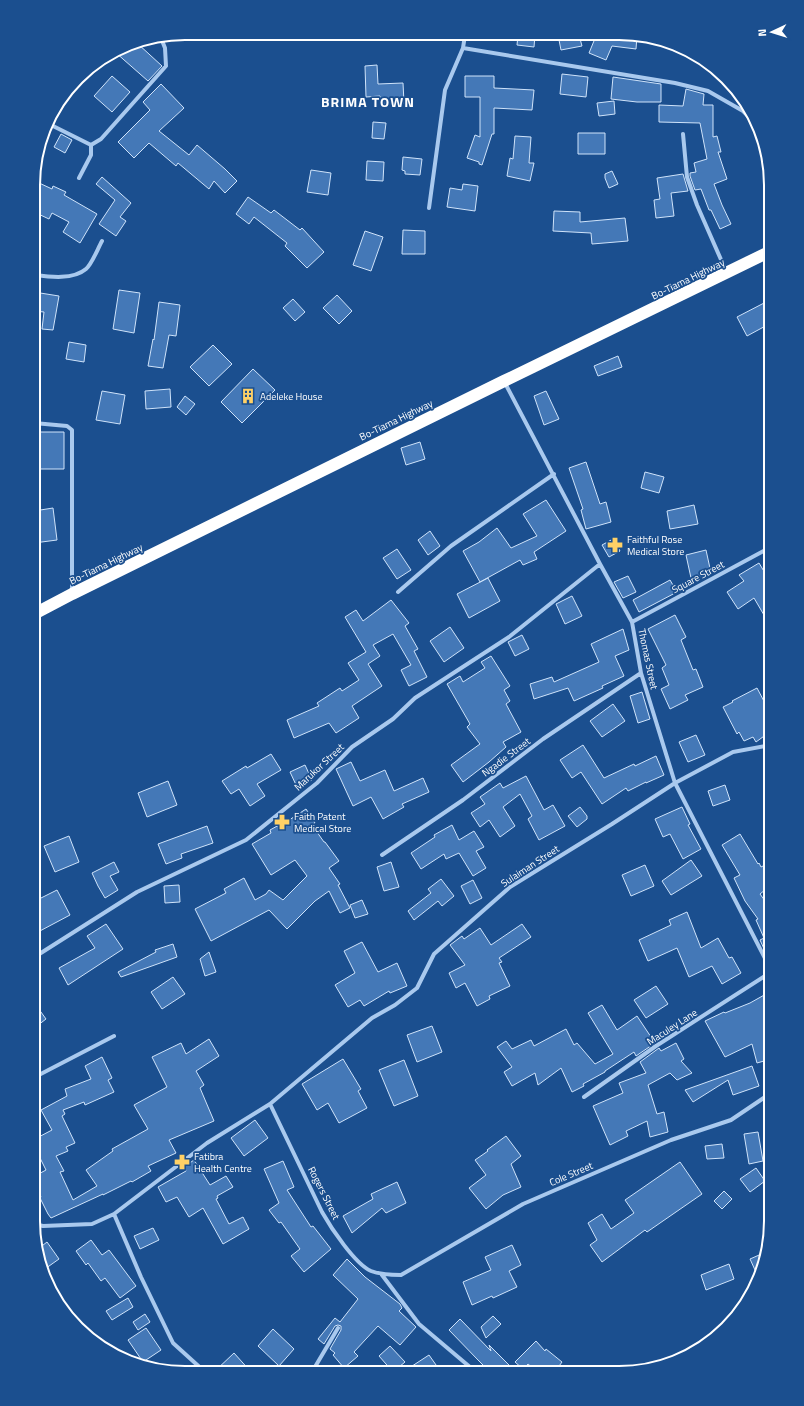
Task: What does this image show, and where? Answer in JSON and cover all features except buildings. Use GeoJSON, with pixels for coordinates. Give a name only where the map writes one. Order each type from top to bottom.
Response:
{"type":"FeatureCollection","features":[{"type":"Feature","properties":{"kind":"highway","name":"Bo-Tiama Highway"},"geometry":{"type":"LineString","coordinates":[[40,611],[504,381],[764,255]]}},
{"type":"Feature","properties":{"kind":"street"},"geometry":{"type":"LineString","coordinates":[[429,208],[445,90],[463,48],[464,40]]}},
{"type":"Feature","properties":{"kind":"street"},"geometry":{"type":"LineString","coordinates":[[91,145],[101,139],[166,66],[165,48],[163,42]]}},
{"type":"Feature","properties":{"kind":"street"},"geometry":{"type":"LineString","coordinates":[[463,48],[675,83],[708,91],[746,114]]}},
{"type":"Feature","properties":{"kind":"street"},"geometry":{"type":"LineString","coordinates":[[52,127],[91,145]]}},
{"type":"Feature","properties":{"kind":"street"},"geometry":{"type":"LineString","coordinates":[[683,134],[687,177],[697,205],[728,273]]}},
{"type":"Feature","properties":{"kind":"street"},"geometry":{"type":"LineString","coordinates":[[79,178],[92,155],[91,145]]}},
{"type":"Feature","properties":{"kind":"street"},"geometry":{"type":"LineString","coordinates":[[40,275],[75,275],[87,268],[102,241]]}},
{"type":"Feature","properties":{"kind":"street","name":"Thomas Street"},"geometry":{"type":"LineString","coordinates":[[504,381],[632,622],[641,673],[675,783],[764,957]]}},
{"type":"Feature","properties":{"kind":"street"},"geometry":{"type":"LineString","coordinates":[[40,424],[67,426],[72,430],[72,594]]}},
{"type":"Feature","properties":{"kind":"street"},"geometry":{"type":"LineString","coordinates":[[398,592],[452,546],[554,474]]}},
{"type":"Feature","properties":{"kind":"street","name":"Square Street"},"geometry":{"type":"LineString","coordinates":[[632,622],[764,551]]}},
{"type":"Feature","properties":{"kind":"street","name":"Marukor Street"},"geometry":{"type":"LineString","coordinates":[[40,954],[136,892],[246,840],[317,783],[352,747],[393,719],[416,698],[509,637],[600,564]]}},
{"type":"Feature","properties":{"kind":"street","name":"Ngadie Street"},"geometry":{"type":"LineString","coordinates":[[382,855],[463,800],[543,739],[641,673]]}},
{"type":"Feature","properties":{"kind":"street","name":"Sulaiman Street"},"geometry":{"type":"LineString","coordinates":[[270,1104],[372,1018],[395,1005],[417,988],[434,954],[510,887],[675,783],[734,752],[764,746]]}},
{"type":"Feature","properties":{"kind":"street","name":"Maculey Lane"},"geometry":{"type":"LineString","coordinates":[[584,1097],[656,1046],[764,976]]}},
{"type":"Feature","properties":{"kind":"street"},"geometry":{"type":"LineString","coordinates":[[40,1074],[114,1036]]}},
{"type":"Feature","properties":{"kind":"street","name":"Cole Street"},"geometry":{"type":"LineString","coordinates":[[382,1275],[402,1275],[523,1204],[671,1140],[731,1120],[764,1098]]}},
{"type":"Feature","properties":{"kind":"street"},"geometry":{"type":"LineString","coordinates":[[40,1225],[92,1224],[114,1214],[207,1143],[270,1104]]}},
{"type":"Feature","properties":{"kind":"street","name":"Rogers Street"},"geometry":{"type":"LineString","coordinates":[[270,1104],[328,1222],[362,1266],[382,1275]]}},
{"type":"Feature","properties":{"kind":"street"},"geometry":{"type":"LineString","coordinates":[[114,1214],[141,1277],[173,1343],[198,1366]]}},
{"type":"Feature","properties":{"kind":"street"},"geometry":{"type":"LineString","coordinates":[[382,1275],[419,1324],[468,1366]]}},
{"type":"Feature","properties":{"kind":"street"},"geometry":{"type":"LineString","coordinates":[[316,1366],[338,1328]]}},
{"type":"Feature","properties":{"kind":"place","name":"Adeleke House"},"geometry":{"type":"Point","coordinates":[248,396]}},
{"type":"Feature","properties":{"kind":"place","name":"Faithful Rose Medical Store"},"geometry":{"type":"Point","coordinates":[615,545]}},
{"type":"Feature","properties":{"kind":"place","name":"Faith Patent Medical Store"},"geometry":{"type":"Point","coordinates":[282,822]}},
{"type":"Feature","properties":{"kind":"place","name":"Fatibra Health Centre"},"geometry":{"type":"Point","coordinates":[182,1162]}},
{"type":"Feature","properties":{"kind":"district","name":"BRIMA TOWN"},"geometry":{"type":"Point","coordinates":[368,101]}}]}
